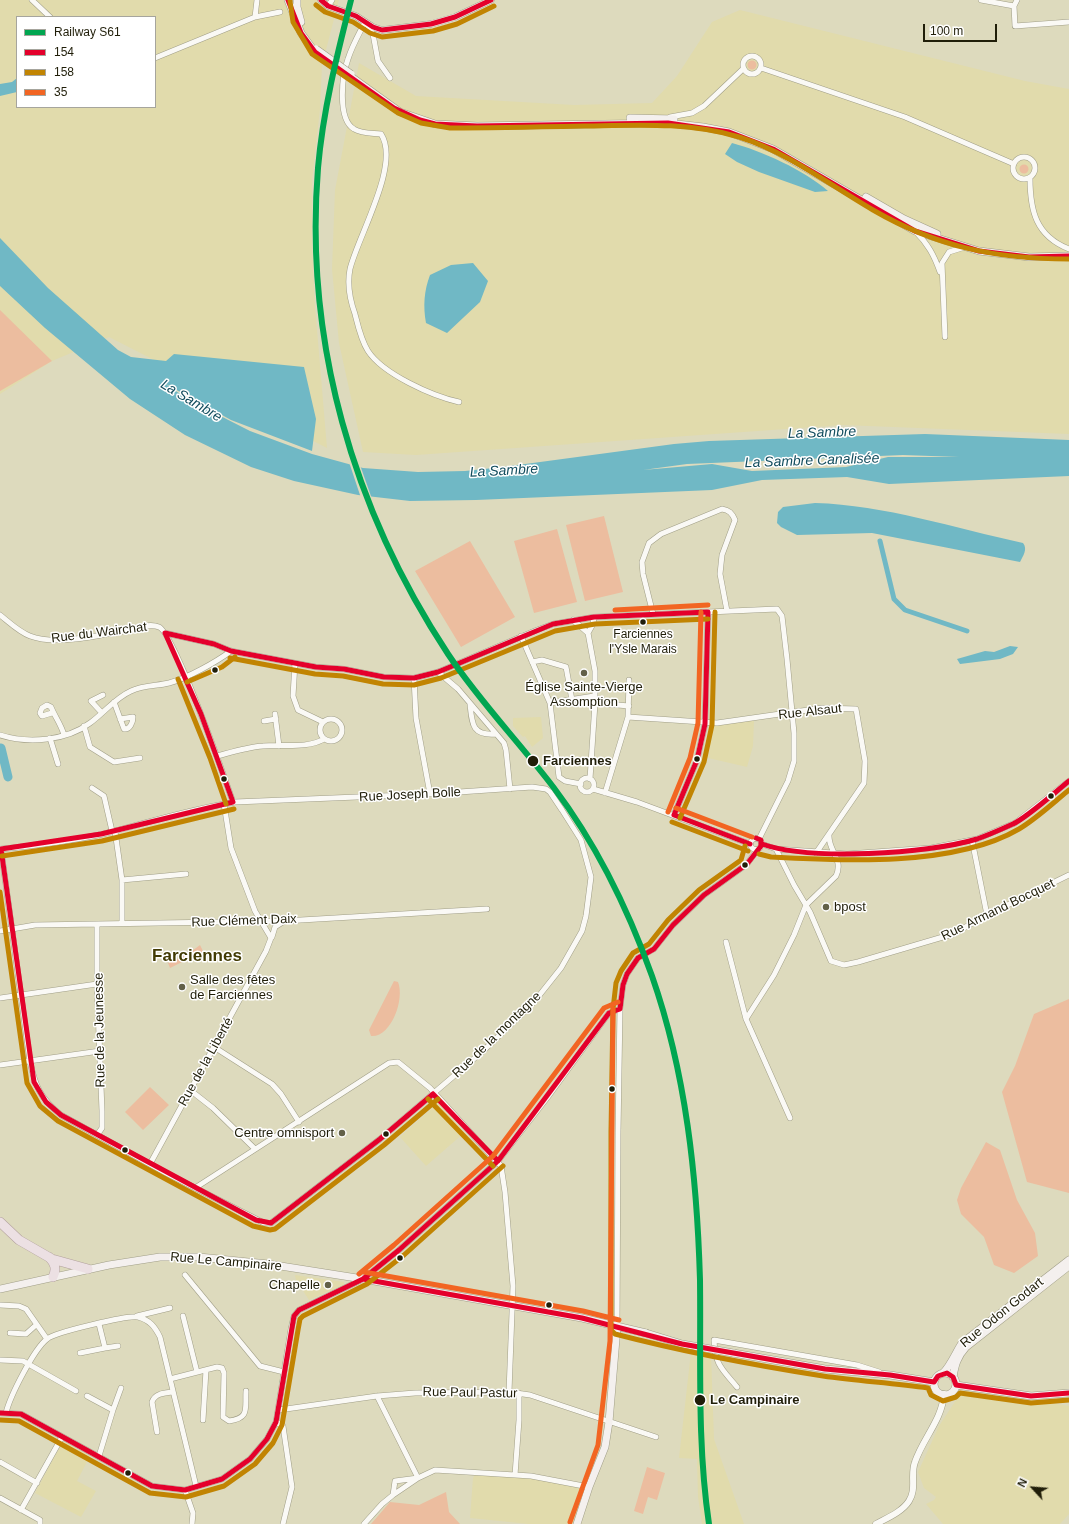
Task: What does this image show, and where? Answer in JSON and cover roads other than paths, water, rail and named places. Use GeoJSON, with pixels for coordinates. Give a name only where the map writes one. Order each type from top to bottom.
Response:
{"type":"FeatureCollection","features":[{"type":"Feature","properties":{"kind":"highway"},"geometry":{"type":"LineString","coordinates":[[0,1222],[19,1240],[52,1260],[55,1266],[53,1277]]}},
{"type":"Feature","properties":{"kind":"highway"},"geometry":{"type":"LineString","coordinates":[[48,1257],[88,1269]]}},
{"type":"Feature","properties":{"kind":"main road"},"geometry":{"type":"LineString","coordinates":[[288,0],[301,33],[316,50],[400,112],[435,124],[477,126],[669,121],[718,125],[756,137],[774,145],[904,219],[942,236],[1004,250],[1029,252],[1069,252]]}},
{"type":"Feature","properties":{"kind":"main road"},"geometry":{"type":"LineString","coordinates":[[297,0],[300,19],[316,50]]}},
{"type":"Feature","properties":{"kind":"main road"},"geometry":{"type":"LineString","coordinates":[[350,75],[401,107],[417,114],[436,119],[456,121],[661,118],[669,121],[729,132],[761,144],[915,231],[965,247],[1003,255],[1069,256]]}},
{"type":"Feature","properties":{"kind":"main road","name":"Rue Le Campinaire"},"geometry":{"type":"LineString","coordinates":[[0,1289],[88,1269],[160,1257],[199,1257],[268,1264],[363,1279],[582,1318],[646,1333],[682,1344],[826,1369],[890,1375],[934,1382]]}},
{"type":"Feature","properties":{"kind":"main road","name":"Rue Odon Godart"},"geometry":{"type":"LineString","coordinates":[[943,1373],[948,1369],[954,1354],[962,1343],[1069,1260]]}},
{"type":"Feature","properties":{"kind":"main road","name":"Rue Odon Godart"},"geometry":{"type":"LineString","coordinates":[[953,1377],[957,1360],[966,1347],[1069,1266]]}},
{"type":"Feature","properties":{"kind":"main road"},"geometry":{"type":"LineString","coordinates":[[577,1524],[589,1487],[605,1446],[609,1422],[617,1327]]}},
{"type":"Feature","properties":{"kind":"main road"},"geometry":{"type":"LineString","coordinates":[[943,1373],[953,1377],[956,1385],[953,1391],[944,1394],[936,1390],[934,1382],[938,1376],[943,1373]]}},
{"type":"Feature","properties":{"kind":"main road"},"geometry":{"type":"LineString","coordinates":[[956,1385],[1031,1396],[1069,1393]]}},
{"type":"Feature","properties":{"kind":"street"},"geometry":{"type":"LineString","coordinates":[[32,0],[49,16]]}},
{"type":"Feature","properties":{"kind":"street"},"geometry":{"type":"LineString","coordinates":[[256,17],[258,0]]}},
{"type":"Feature","properties":{"kind":"street"},"geometry":{"type":"LineString","coordinates":[[321,0],[328,6],[356,16],[379,30],[431,24],[459,15],[490,0]]}},
{"type":"Feature","properties":{"kind":"street"},"geometry":{"type":"LineString","coordinates":[[328,6],[332,0]]}},
{"type":"Feature","properties":{"kind":"street"},"geometry":{"type":"LineString","coordinates":[[981,0],[1014,6]]}},
{"type":"Feature","properties":{"kind":"street"},"geometry":{"type":"LineString","coordinates":[[1017,0],[1014,6],[1015,26],[1069,22]]}},
{"type":"Feature","properties":{"kind":"street"},"geometry":{"type":"LineString","coordinates":[[156,58],[256,17],[280,12]]}},
{"type":"Feature","properties":{"kind":"street"},"geometry":{"type":"LineString","coordinates":[[365,22],[373,34],[378,61],[390,78]]}},
{"type":"Feature","properties":{"kind":"street"},"geometry":{"type":"LineString","coordinates":[[365,22],[347,59],[343,85],[344,112],[347,122],[353,129],[362,133],[381,134],[387,148],[385,169],[378,194],[350,270],[349,286],[353,309],[361,337],[373,358],[392,372],[418,387],[442,398],[459,402]]}},
{"type":"Feature","properties":{"kind":"street"},"geometry":{"type":"LineString","coordinates":[[661,118],[692,113],[704,106],[743,69],[743,61],[750,56],[754,55],[760,60],[761,68]]}},
{"type":"Feature","properties":{"kind":"street"},"geometry":{"type":"LineString","coordinates":[[743,69],[748,73],[754,74],[761,68]]}},
{"type":"Feature","properties":{"kind":"street"},"geometry":{"type":"LineString","coordinates":[[761,68],[905,117],[1014,164]]}},
{"type":"Feature","properties":{"kind":"street"},"geometry":{"type":"LineString","coordinates":[[1030,178],[1021,179],[1017,176],[1013,168],[1014,164],[1021,158],[1030,158],[1035,166],[1033,175],[1030,178],[1030,189],[1039,226],[1044,234],[1054,243],[1069,249]]}},
{"type":"Feature","properties":{"kind":"street"},"geometry":{"type":"LineString","coordinates":[[915,231],[926,242],[934,254],[942,279]]}},
{"type":"Feature","properties":{"kind":"street"},"geometry":{"type":"LineString","coordinates":[[945,337],[942,262],[944,257],[952,251],[965,247]]}},
{"type":"Feature","properties":{"kind":"street"},"geometry":{"type":"LineString","coordinates":[[653,614],[643,574],[642,562],[649,543],[661,534],[722,509],[728,510],[733,514],[734,520],[722,555],[720,574],[727,611]]}},
{"type":"Feature","properties":{"kind":"street"},"geometry":{"type":"LineString","coordinates":[[165,633],[214,644],[232,651],[316,668],[344,669],[384,677],[414,678],[438,672],[521,636],[553,624],[573,620],[594,617],[777,609],[782,616],[794,733],[792,770],[747,864],[704,895],[673,925],[654,949],[638,958],[627,974],[620,1008],[617,1327]]}},
{"type":"Feature","properties":{"kind":"street"},"geometry":{"type":"LineString","coordinates":[[674,815],[697,760],[705,724],[708,612]]}},
{"type":"Feature","properties":{"kind":"street","name":"Rue du Wairchat"},"geometry":{"type":"LineString","coordinates":[[0,615],[28,636],[40,639],[58,639],[99,635],[146,626],[159,627],[165,633],[184,676],[217,756],[233,802]]}},
{"type":"Feature","properties":{"kind":"street"},"geometry":{"type":"LineString","coordinates":[[593,789],[594,783],[590,779],[595,703],[594,671],[588,633],[593,624],[594,617]]}},
{"type":"Feature","properties":{"kind":"street"},"geometry":{"type":"LineString","coordinates":[[573,620],[588,633]]}},
{"type":"Feature","properties":{"kind":"street"},"geometry":{"type":"LineString","coordinates":[[521,636],[550,703],[559,777],[565,781],[581,784]]}},
{"type":"Feature","properties":{"kind":"street"},"geometry":{"type":"LineString","coordinates":[[0,735],[23,740],[50,738],[64,735],[84,726],[114,702],[131,691],[170,683],[218,661],[232,651]]}},
{"type":"Feature","properties":{"kind":"street"},"geometry":{"type":"LineString","coordinates":[[532,662],[542,660],[566,667],[572,700]]}},
{"type":"Feature","properties":{"kind":"street"},"geometry":{"type":"LineString","coordinates":[[217,756],[261,746],[312,743],[324,739],[335,740],[338,738],[342,731],[340,725],[334,720],[327,720],[323,722],[298,710],[293,696],[295,663]]}},
{"type":"Feature","properties":{"kind":"street"},"geometry":{"type":"LineString","coordinates":[[438,672],[470,703],[504,743],[510,789]]}},
{"type":"Feature","properties":{"kind":"street"},"geometry":{"type":"LineString","coordinates":[[414,678],[416,718],[430,794]]}},
{"type":"Feature","properties":{"kind":"street"},"geometry":{"type":"LineString","coordinates":[[605,793],[628,717],[629,680]]}},
{"type":"Feature","properties":{"kind":"street"},"geometry":{"type":"LineString","coordinates":[[102,713],[91,701],[103,695]]}},
{"type":"Feature","properties":{"kind":"street"},"geometry":{"type":"LineString","coordinates":[[550,703],[594,696]]}},
{"type":"Feature","properties":{"kind":"street"},"geometry":{"type":"LineString","coordinates":[[114,702],[120,719]]}},
{"type":"Feature","properties":{"kind":"street"},"geometry":{"type":"LineString","coordinates":[[470,703],[472,722],[475,729],[486,735],[496,734]]}},
{"type":"Feature","properties":{"kind":"street"},"geometry":{"type":"LineString","coordinates":[[595,703],[629,706]]}},
{"type":"Feature","properties":{"kind":"street","name":"Rue Alsaut"},"geometry":{"type":"LineString","coordinates":[[628,717],[705,724],[822,708],[856,709],[865,761],[864,783],[816,852]]}},
{"type":"Feature","properties":{"kind":"street"},"geometry":{"type":"LineString","coordinates":[[52,713],[58,718],[64,735]]}},
{"type":"Feature","properties":{"kind":"street"},"geometry":{"type":"LineString","coordinates":[[264,721],[275,716],[279,746]]}},
{"type":"Feature","properties":{"kind":"street"},"geometry":{"type":"LineString","coordinates":[[323,722],[320,729],[324,739]]}},
{"type":"Feature","properties":{"kind":"street"},"geometry":{"type":"LineString","coordinates":[[84,726],[90,747],[114,762],[140,758]]}},
{"type":"Feature","properties":{"kind":"street"},"geometry":{"type":"LineString","coordinates":[[50,738],[58,764]]}},
{"type":"Feature","properties":{"kind":"street"},"geometry":{"type":"LineString","coordinates":[[581,784],[584,779],[590,779]]}},
{"type":"Feature","properties":{"kind":"street"},"geometry":{"type":"LineString","coordinates":[[581,784],[584,791],[590,792],[593,789],[674,815],[757,845],[776,849],[835,854],[931,848],[972,840],[1005,829],[1015,823],[1069,781]]}},
{"type":"Feature","properties":{"kind":"street","name":"Rue de la montagne"},"geometry":{"type":"LineString","coordinates":[[433,1094],[483,1051],[534,1002],[560,968],[582,932],[586,916],[591,877],[581,840],[550,792],[546,789],[532,787],[510,789]]}},
{"type":"Feature","properties":{"kind":"street"},"geometry":{"type":"LineString","coordinates":[[92,788],[104,796],[114,831],[122,880],[122,923]]}},
{"type":"Feature","properties":{"kind":"street","name":"Rue Joseph Bolle"},"geometry":{"type":"LineString","coordinates":[[1,849],[70,840],[114,831],[233,802],[430,794],[510,789]]}},
{"type":"Feature","properties":{"kind":"street"},"geometry":{"type":"LineString","coordinates":[[224,804],[231,848],[246,891],[260,921],[271,938]]}},
{"type":"Feature","properties":{"kind":"street"},"geometry":{"type":"LineString","coordinates":[[746,1019],[774,975],[794,936],[806,905],[836,876],[839,870],[839,863],[828,843],[828,834]]}},
{"type":"Feature","properties":{"kind":"street"},"geometry":{"type":"LineString","coordinates":[[972,840],[987,915]]}},
{"type":"Feature","properties":{"kind":"street"},"geometry":{"type":"LineString","coordinates":[[1,849],[34,1082],[46,1102],[61,1115],[256,1220],[271,1223],[380,1139],[433,1094]]}},
{"type":"Feature","properties":{"kind":"street","name":"Rue Armand Bocquet"},"geometry":{"type":"LineString","coordinates":[[776,849],[806,905],[831,961],[844,965],[883,956],[953,934],[987,915],[1069,875]]}},
{"type":"Feature","properties":{"kind":"street"},"geometry":{"type":"LineString","coordinates":[[122,880],[186,874]]}},
{"type":"Feature","properties":{"kind":"street","name":"Rue Clément Daix"},"geometry":{"type":"LineString","coordinates":[[0,931],[35,925],[284,921],[357,915],[487,909]]}},
{"type":"Feature","properties":{"kind":"street","name":"Rue de la Liberté"},"geometry":{"type":"LineString","coordinates":[[150,1164],[266,951],[275,927],[284,921]]}},
{"type":"Feature","properties":{"kind":"street","name":"Rue de la Jeunesse"},"geometry":{"type":"LineString","coordinates":[[97,1134],[102,1128],[97,984],[98,925]]}},
{"type":"Feature","properties":{"kind":"street"},"geometry":{"type":"LineString","coordinates":[[726,942],[746,1019],[790,1118]]}},
{"type":"Feature","properties":{"kind":"street"},"geometry":{"type":"LineString","coordinates":[[0,998],[97,984]]}},
{"type":"Feature","properties":{"kind":"street"},"geometry":{"type":"LineString","coordinates":[[170,1308],[56,1333],[38,1348],[3,1413],[21,1414],[152,1486],[185,1490],[222,1479],[250,1459],[267,1439],[276,1422],[291,1328],[294,1316],[299,1310],[363,1279],[399,1250],[498,1161],[547,1098],[609,1013],[620,1008]]}},
{"type":"Feature","properties":{"kind":"street"},"geometry":{"type":"LineString","coordinates":[[214,1047],[272,1084],[281,1094],[299,1122]]}},
{"type":"Feature","properties":{"kind":"street"},"geometry":{"type":"LineString","coordinates":[[0,1065],[100,1051]]}},
{"type":"Feature","properties":{"kind":"street"},"geometry":{"type":"LineString","coordinates":[[195,1188],[394,1061],[398,1062],[421,1080],[498,1161],[501,1166],[505,1192],[513,1286],[509,1392]]}},
{"type":"Feature","properties":{"kind":"street"},"geometry":{"type":"LineString","coordinates":[[190,1090],[213,1108],[255,1149]]}},
{"type":"Feature","properties":{"kind":"street"},"geometry":{"type":"LineString","coordinates":[[185,1275],[260,1366],[284,1372]]}},
{"type":"Feature","properties":{"kind":"street"},"geometry":{"type":"LineString","coordinates":[[0,1305],[19,1306],[26,1309],[47,1339]]}},
{"type":"Feature","properties":{"kind":"street"},"geometry":{"type":"LineString","coordinates":[[136,1316],[145,1319],[154,1325],[160,1337],[196,1486]]}},
{"type":"Feature","properties":{"kind":"street"},"geometry":{"type":"LineString","coordinates":[[183,1316],[197,1372]]}},
{"type":"Feature","properties":{"kind":"street"},"geometry":{"type":"LineString","coordinates":[[100,1324],[105,1348]]}},
{"type":"Feature","properties":{"kind":"street"},"geometry":{"type":"LineString","coordinates":[[10,1333],[26,1334],[36,1325]]}},
{"type":"Feature","properties":{"kind":"street"},"geometry":{"type":"LineString","coordinates":[[737,1387],[717,1362],[715,1357],[714,1340],[857,1365],[890,1375]]}},
{"type":"Feature","properties":{"kind":"street"},"geometry":{"type":"LineString","coordinates":[[80,1353],[118,1346]]}},
{"type":"Feature","properties":{"kind":"street"},"geometry":{"type":"LineString","coordinates":[[0,1360],[23,1361],[76,1391]]}},
{"type":"Feature","properties":{"kind":"street"},"geometry":{"type":"LineString","coordinates":[[170,1379],[217,1367],[222,1368],[224,1373],[223,1417],[229,1421],[240,1419],[243,1416],[245,1412],[246,1391]]}},
{"type":"Feature","properties":{"kind":"street"},"geometry":{"type":"LineString","coordinates":[[203,1420],[206,1370]]}},
{"type":"Feature","properties":{"kind":"street"},"geometry":{"type":"LineString","coordinates":[[99,1456],[112,1410],[121,1388]]}},
{"type":"Feature","properties":{"kind":"street"},"geometry":{"type":"LineString","coordinates":[[157,1432],[152,1402],[153,1398],[158,1395],[173,1392]]}},
{"type":"Feature","properties":{"kind":"street","name":"Rue Paul Pastur"},"geometry":{"type":"LineString","coordinates":[[278,1410],[415,1392],[509,1392],[530,1395],[656,1437]]}},
{"type":"Feature","properties":{"kind":"street"},"geometry":{"type":"LineString","coordinates":[[515,1475],[519,1394]]}},
{"type":"Feature","properties":{"kind":"street"},"geometry":{"type":"LineString","coordinates":[[876,1524],[902,1509],[912,1495],[915,1462],[943,1406],[944,1394]]}},
{"type":"Feature","properties":{"kind":"street"},"geometry":{"type":"LineString","coordinates":[[86,1396],[112,1410]]}},
{"type":"Feature","properties":{"kind":"street"},"geometry":{"type":"LineString","coordinates":[[377,1396],[418,1478]]}},
{"type":"Feature","properties":{"kind":"street"},"geometry":{"type":"LineString","coordinates":[[276,1422],[283,1426],[292,1487],[283,1524]]}},
{"type":"Feature","properties":{"kind":"street"},"geometry":{"type":"LineString","coordinates":[[22,1510],[62,1436]]}},
{"type":"Feature","properties":{"kind":"street"},"geometry":{"type":"LineString","coordinates":[[0,1462],[37,1483]]}},
{"type":"Feature","properties":{"kind":"street"},"geometry":{"type":"LineString","coordinates":[[364,1524],[393,1494],[418,1478],[435,1470],[531,1476],[589,1487]]}},
{"type":"Feature","properties":{"kind":"street"},"geometry":{"type":"LineString","coordinates":[[393,1494],[395,1481],[418,1478]]}},
{"type":"Feature","properties":{"kind":"street"},"geometry":{"type":"LineString","coordinates":[[185,1490],[193,1513],[192,1524]]}},
{"type":"Feature","properties":{"kind":"street"},"geometry":{"type":"LineString","coordinates":[[0,1498],[40,1522],[46,1524]]}},
{"type":"Feature","properties":{"kind":"water"},"geometry":{"type":"Polygon","coordinates":[[[16,79],[16,92],[0,96],[0,84],[12,82],[16,79]]]}},
{"type":"Feature","properties":{"kind":"water"},"geometry":{"type":"Polygon","coordinates":[[[732,143],[744,146],[782,162],[807,176],[828,191],[815,192],[759,172],[737,162],[725,154],[732,143]]]}},
{"type":"Feature","properties":{"kind":"water","name":"La Sambre"},"geometry":{"type":"Polygon","coordinates":[[[0,238],[48,288],[118,350],[131,357],[166,361],[174,354],[304,367],[316,419],[312,451],[231,420],[164,383],[189,400],[250,431],[312,454],[363,468],[418,472],[465,471],[674,444],[709,441],[925,434],[1069,440],[1069,476],[889,484],[847,477],[762,480],[712,490],[476,500],[410,501],[358,495],[294,481],[251,467],[185,435],[130,399],[45,328],[0,286],[0,238]],[[903,455],[687,464],[643,470],[712,464],[752,471],[846,467],[888,457],[959,457],[903,455]]]}},
{"type":"Feature","properties":{"kind":"water"},"geometry":{"type":"Polygon","coordinates":[[[473,263],[488,281],[480,302],[447,333],[426,323],[426,287],[430,275],[451,265],[473,263]]]}},
{"type":"Feature","properties":{"kind":"water"},"geometry":{"type":"Polygon","coordinates":[[[815,503],[867,508],[919,518],[1023,543],[1025,548],[1020,562],[872,533],[797,535],[781,527],[777,523],[778,512],[783,507],[815,503]]]}},
{"type":"Feature","properties":{"kind":"water"},"geometry":{"type":"Polygon","coordinates":[[[1010,646],[1018,647],[1013,654],[1000,659],[960,664],[957,659],[985,651],[994,652],[1010,646]]]}},
{"type":"Feature","properties":{"kind":"waterway"},"geometry":{"type":"LineString","coordinates":[[880,541],[894,599],[905,610],[967,631]]}},
{"type":"Feature","properties":{"kind":"waterway"},"geometry":{"type":"LineString","coordinates":[[1,748],[8,777]]}},
{"type":"Feature","properties":{"kind":"rail line","name":"S61"},"geometry":{"type":"LineString","coordinates":[[351,0],[323,125],[318,168],[316,233],[319,297],[328,360],[342,422],[361,483],[386,542],[415,599],[460,672],[554,788],[584,832],[598,855],[622,902],[652,976],[664,1013],[673,1050],[688,1126],[692,1164],[696,1203],[700,1280],[701,1433],[705,1494],[709,1524]]}},
{"type":"Feature","properties":{"kind":"place","name":"Farciennes l'Ysle Marais"},"geometry":{"type":"Point","coordinates":[643,622]}},
{"type":"Feature","properties":{"kind":"place","name":"Église Sainte-Vierge Assomption"},"geometry":{"type":"Point","coordinates":[584,673]}},
{"type":"Feature","properties":{"kind":"place","name":"Farciennes"},"geometry":{"type":"Point","coordinates":[533,761]}},
{"type":"Feature","properties":{"kind":"place","name":"bpost"},"geometry":{"type":"Point","coordinates":[826,907]}},
{"type":"Feature","properties":{"kind":"place","name":"Salle des fêtes de Farciennes"},"geometry":{"type":"Point","coordinates":[182,987]}},
{"type":"Feature","properties":{"kind":"place","name":"Centre omnisport"},"geometry":{"type":"Point","coordinates":[342,1133]}},
{"type":"Feature","properties":{"kind":"place","name":"Chapelle"},"geometry":{"type":"Point","coordinates":[328,1285]}},
{"type":"Feature","properties":{"kind":"place","name":"Le Campinaire"},"geometry":{"type":"Point","coordinates":[700,1400]}},
{"type":"Feature","properties":{"kind":"district","name":"Farciennes"},"geometry":{"type":"Point","coordinates":[197,956]}},
{"type":"Feature","properties":{"kind":"water label","name":"La Sambre Canalisée"},"geometry":{"type":"Point","coordinates":[812,461]}}]}
